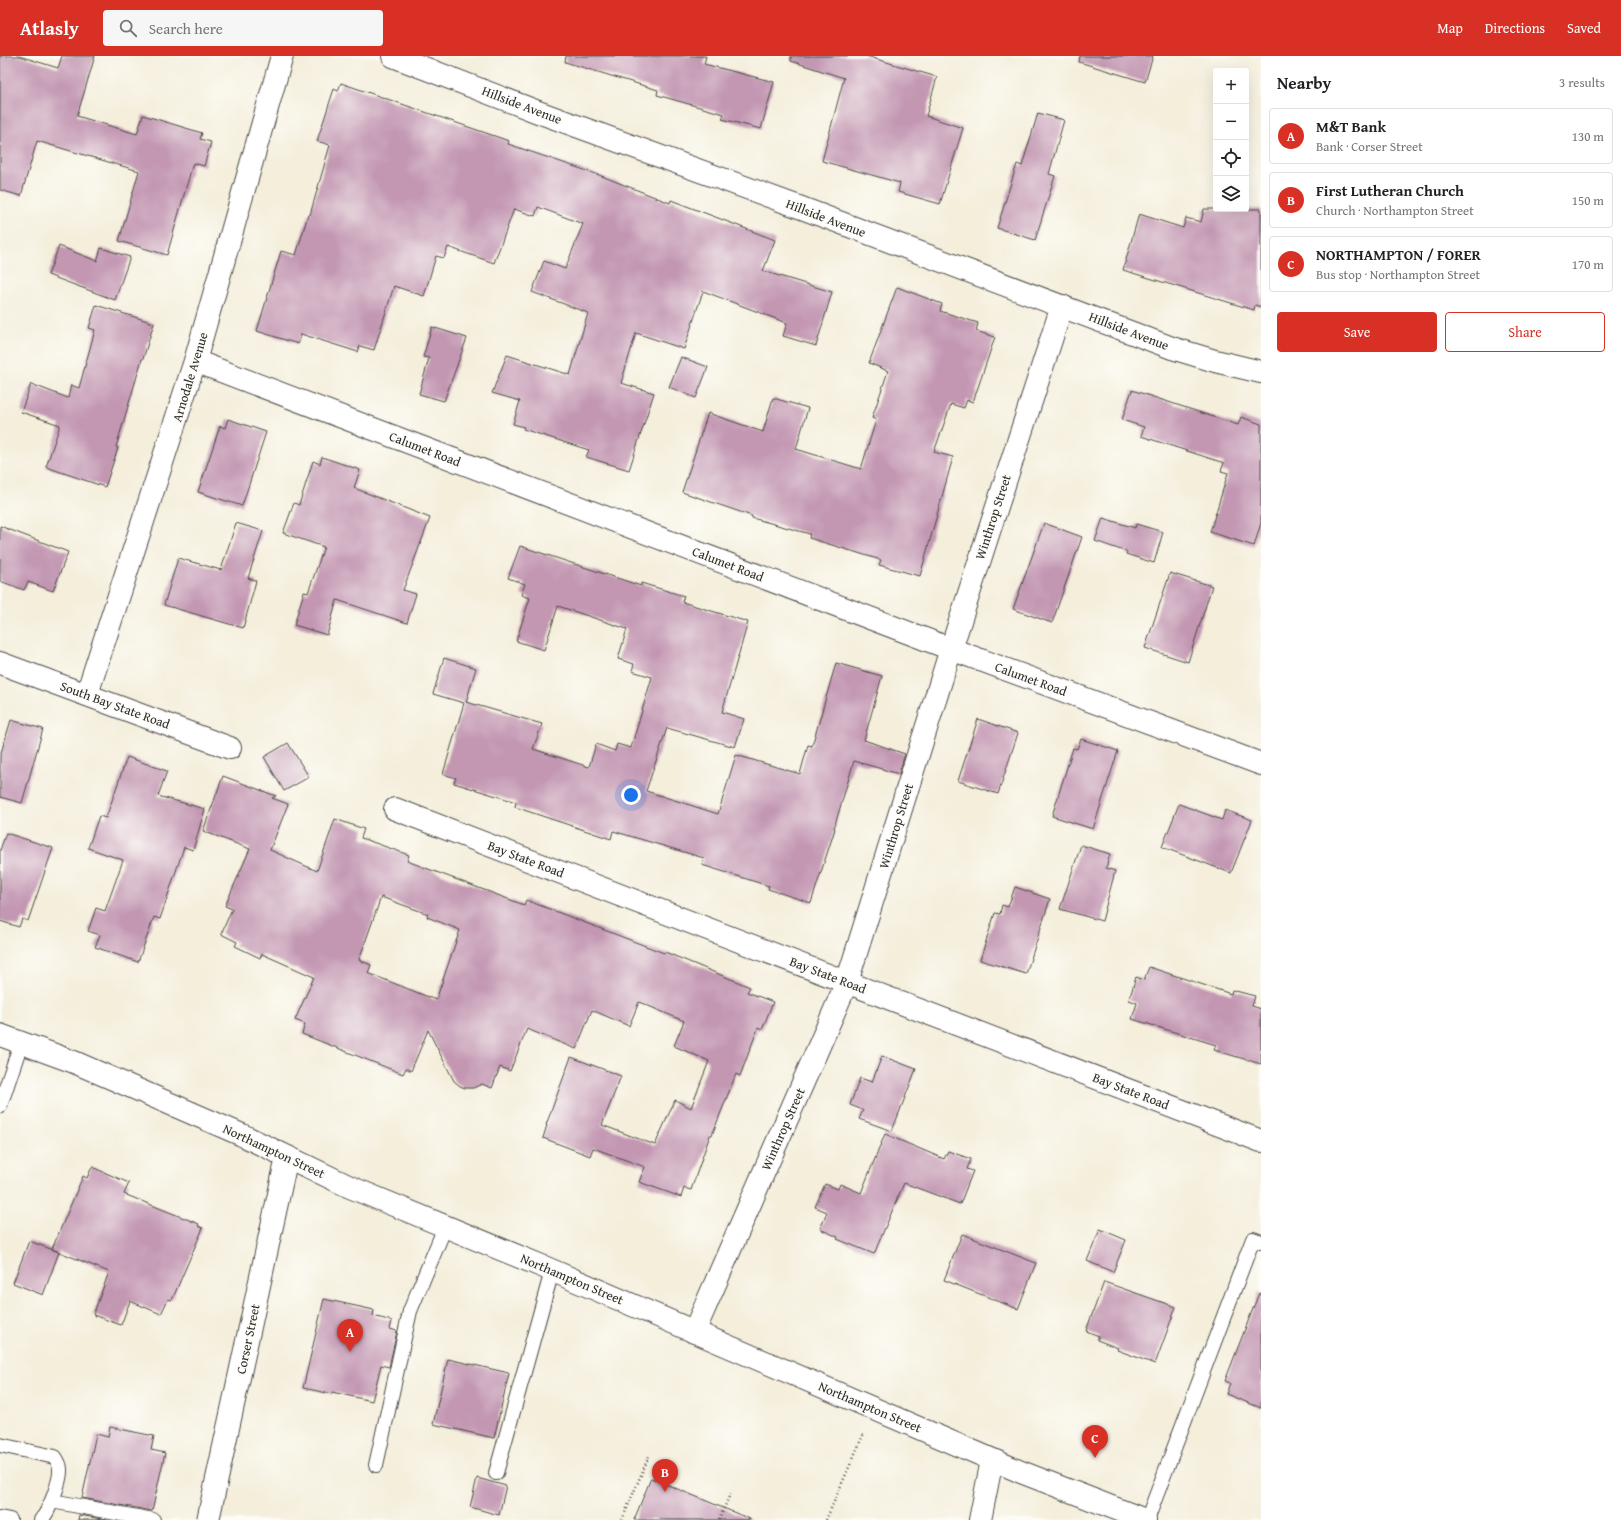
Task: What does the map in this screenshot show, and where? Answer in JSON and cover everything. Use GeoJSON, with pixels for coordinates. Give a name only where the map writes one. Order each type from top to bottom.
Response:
{"type":"FeatureCollection","features":[{"type":"Feature","properties":{"kind":"street","name":"Arnodale Avenue"},"geometry":{"type":"LineString","coordinates":[[87,694],[195,361],[282,56]]}},
{"type":"Feature","properties":{"kind":"street","name":"Hillside Avenue"},"geometry":{"type":"LineString","coordinates":[[393,56],[538,112],[792,205],[1172,348],[1215,361],[1261,372]]}},
{"type":"Feature","properties":{"kind":"street","name":"Winthrop Street"},"geometry":{"type":"LineString","coordinates":[[694,1332],[847,982],[951,649],[1062,306]]}},
{"type":"Feature","properties":{"kind":"street","name":"Calumet Road"},"geometry":{"type":"LineString","coordinates":[[195,361],[951,649],[1261,764]]}},
{"type":"Feature","properties":{"kind":"street","name":"South Bay State Road"},"geometry":{"type":"LineString","coordinates":[[0,663],[230,748]]}},
{"type":"Feature","properties":{"kind":"street","name":"Bay State Road"},"geometry":{"type":"LineString","coordinates":[[395,809],[1261,1141]]}},
{"type":"Feature","properties":{"kind":"street","name":"Northampton Street"},"geometry":{"type":"LineString","coordinates":[[0,1036],[74,1062],[242,1135],[350,1188],[552,1271],[874,1408],[992,1460],[1146,1520]]}},
{"type":"Feature","properties":{"kind":"street","name":"Corser Street"},"geometry":{"type":"LineString","coordinates":[[208,1520],[287,1157]]}},
{"type":"Feature","properties":{"kind":"street"},"geometry":{"type":"LineString","coordinates":[[980,1520],[992,1460]]}},
{"type":"Feature","properties":{"kind":"lane"},"geometry":{"type":"LineString","coordinates":[[0,1106],[20,1043]]}},
{"type":"Feature","properties":{"kind":"lane"},"geometry":{"type":"LineString","coordinates":[[376,1465],[410,1311],[445,1227]]}},
{"type":"Feature","properties":{"kind":"lane"},"geometry":{"type":"LineString","coordinates":[[1146,1520],[1253,1239],[1261,1242]]}},
{"type":"Feature","properties":{"kind":"lane"},"geometry":{"type":"LineString","coordinates":[[496,1473],[552,1271]]}},
{"type":"Feature","properties":{"kind":"lane"},"geometry":{"type":"LineString","coordinates":[[0,1445],[55,1457],[60,1468],[52,1501],[41,1520]]}},
{"type":"Feature","properties":{"kind":"lane"},"geometry":{"type":"LineString","coordinates":[[52,1501],[153,1520]]}},
{"type":"Feature","properties":{"kind":"lane"},"geometry":{"type":"LineString","coordinates":[[0,1518],[10,1520]]}},
{"type":"Feature","properties":{"kind":"path"},"geometry":{"type":"LineString","coordinates":[[826,1520],[874,1408]]}},
{"type":"Feature","properties":{"kind":"path"},"geometry":{"type":"LineString","coordinates":[[622,1520],[649,1456]]}},
{"type":"Feature","properties":{"kind":"path"},"geometry":{"type":"LineString","coordinates":[[719,1520],[731,1492]]}},
{"type":"Feature","properties":{"kind":"building"},"geometry":{"type":"Polygon","coordinates":[[[0,56],[19,56],[58,68],[62,56],[95,56],[77,116],[137,134],[143,115],[202,133],[200,139],[211,142],[204,166],[193,163],[167,255],[119,241],[139,171],[37,141],[21,196],[0,190],[0,56]]]}},
{"type":"Feature","properties":{"kind":"building"},"geometry":{"type":"Polygon","coordinates":[[[566,56],[706,56],[704,64],[774,82],[761,129],[722,119],[724,114],[657,95],[658,90],[565,62],[566,56]]]}},
{"type":"Feature","properties":{"kind":"building"},"geometry":{"type":"Polygon","coordinates":[[[791,56],[866,56],[937,77],[926,116],[963,128],[940,204],[898,192],[900,183],[822,161],[844,78],[791,61],[791,56]]]}},
{"type":"Feature","properties":{"kind":"building"},"geometry":{"type":"Polygon","coordinates":[[[1080,56],[1153,56],[1145,82],[1079,62],[1080,56]]]}},
{"type":"Feature","properties":{"kind":"building"},"geometry":{"type":"Polygon","coordinates":[[[341,83],[509,141],[508,144],[599,175],[670,203],[671,200],[775,240],[763,271],[832,292],[816,346],[783,336],[787,323],[703,291],[684,349],[636,333],[621,383],[654,393],[629,470],[586,457],[589,450],[523,429],[524,427],[513,424],[520,401],[492,393],[507,355],[570,375],[588,313],[532,292],[544,261],[565,269],[583,224],[538,207],[535,216],[514,209],[494,263],[448,247],[444,258],[436,256],[424,296],[394,286],[374,350],[360,346],[358,352],[301,334],[298,344],[257,331],[281,251],[296,255],[308,215],[310,215],[330,145],[317,141],[334,89],[338,91],[341,83]]]}},
{"type":"Feature","properties":{"kind":"building"},"geometry":{"type":"Polygon","coordinates":[[[1038,113],[1064,120],[1049,174],[1055,176],[1035,240],[997,228],[1017,164],[1022,166],[1038,113]]]}},
{"type":"Feature","properties":{"kind":"building"},"geometry":{"type":"Polygon","coordinates":[[[1204,209],[1213,209],[1213,212],[1249,212],[1249,209],[1261,209],[1261,307],[1255,305],[1254,310],[1123,270],[1139,214],[1183,228],[1186,218],[1201,222],[1204,209]]]}},
{"type":"Feature","properties":{"kind":"building"},"geometry":{"type":"Polygon","coordinates":[[[59,246],[97,261],[101,248],[130,257],[115,300],[48,275],[59,246]]]}},
{"type":"Feature","properties":{"kind":"building"},"geometry":{"type":"Polygon","coordinates":[[[897,287],[942,304],[940,311],[978,323],[976,331],[995,337],[973,402],[967,400],[964,408],[951,404],[934,452],[953,457],[920,576],[879,565],[881,560],[809,538],[810,534],[752,518],[752,516],[682,492],[708,413],[763,432],[773,398],[808,408],[796,449],[861,469],[876,420],[872,418],[888,371],[869,363],[897,287]]]}},
{"type":"Feature","properties":{"kind":"building"},"geometry":{"type":"Polygon","coordinates":[[[96,305],[154,323],[116,447],[118,448],[105,487],[46,467],[60,425],[21,412],[31,384],[68,398],[71,385],[79,388],[95,330],[89,328],[96,305]]]}},
{"type":"Feature","properties":{"kind":"building"},"geometry":{"type":"Polygon","coordinates":[[[432,327],[467,338],[444,401],[419,394],[429,358],[423,357],[432,327]]]}},
{"type":"Feature","properties":{"kind":"building"},"geometry":{"type":"Polygon","coordinates":[[[681,357],[708,367],[696,398],[669,387],[681,357]]]}},
{"type":"Feature","properties":{"kind":"building"},"geometry":{"type":"Polygon","coordinates":[[[1132,390],[1238,425],[1241,417],[1261,424],[1261,523],[1254,546],[1210,532],[1228,473],[1221,471],[1224,463],[1141,436],[1144,427],[1122,420],[1132,390]]]}},
{"type":"Feature","properties":{"kind":"building"},"geometry":{"type":"Polygon","coordinates":[[[228,419],[266,432],[242,506],[198,492],[220,426],[225,428],[228,419]]]}},
{"type":"Feature","properties":{"kind":"building"},"geometry":{"type":"Polygon","coordinates":[[[322,457],[360,470],[354,488],[430,518],[403,590],[416,594],[407,623],[337,600],[327,635],[294,625],[304,592],[308,593],[324,547],[283,533],[294,503],[299,505],[313,461],[320,464],[322,457]]]}},
{"type":"Feature","properties":{"kind":"building"},"geometry":{"type":"Polygon","coordinates":[[[1103,518],[1135,528],[1136,524],[1163,532],[1154,563],[1126,554],[1127,552],[1095,541],[1103,518]]]}},
{"type":"Feature","properties":{"kind":"building"},"geometry":{"type":"Polygon","coordinates":[[[236,523],[263,531],[248,578],[256,581],[243,628],[164,605],[178,558],[221,570],[236,523]]]}},
{"type":"Feature","properties":{"kind":"building"},"geometry":{"type":"Polygon","coordinates":[[[1044,523],[1082,537],[1052,623],[1013,609],[1044,523]]]}},
{"type":"Feature","properties":{"kind":"building"},"geometry":{"type":"Polygon","coordinates":[[[0,526],[68,552],[53,591],[28,582],[24,590],[0,581],[0,526]]]}},
{"type":"Feature","properties":{"kind":"building"},"geometry":{"type":"Polygon","coordinates":[[[520,546],[641,586],[641,583],[684,596],[682,602],[748,622],[722,712],[744,719],[735,747],[667,728],[646,791],[718,814],[736,755],[800,774],[808,745],[812,746],[836,663],[882,676],[864,740],[905,754],[899,774],[854,761],[834,828],[835,829],[811,903],[768,889],[769,886],[702,865],[704,858],[613,831],[611,839],[515,807],[516,802],[454,783],[456,778],[443,774],[464,703],[433,694],[444,658],[476,668],[466,702],[542,724],[533,749],[589,767],[596,744],[615,751],[617,744],[631,748],[652,677],[632,671],[634,664],[618,659],[627,629],[558,606],[544,650],[516,641],[530,598],[521,595],[525,584],[508,578],[520,546]]]}},
{"type":"Feature","properties":{"kind":"building"},"geometry":{"type":"Polygon","coordinates":[[[1170,573],[1212,586],[1188,662],[1145,648],[1170,573]]]}},
{"type":"Feature","properties":{"kind":"building"},"geometry":{"type":"Polygon","coordinates":[[[978,719],[1018,733],[998,794],[958,781],[978,719]]]}},
{"type":"Feature","properties":{"kind":"building"},"geometry":{"type":"Polygon","coordinates":[[[11,720],[43,729],[22,803],[0,797],[0,756],[11,720]]]}},
{"type":"Feature","properties":{"kind":"building"},"geometry":{"type":"Polygon","coordinates":[[[1081,739],[1118,751],[1093,829],[1052,816],[1073,748],[1077,749],[1081,739]]]}},
{"type":"Feature","properties":{"kind":"building"},"geometry":{"type":"Polygon","coordinates":[[[288,743],[309,777],[284,791],[264,757],[288,743]]]}},
{"type":"Feature","properties":{"kind":"building"},"geometry":{"type":"Polygon","coordinates":[[[127,757],[167,771],[158,796],[205,809],[193,850],[184,847],[160,919],[154,917],[138,962],[95,947],[100,935],[88,931],[96,908],[105,911],[123,860],[88,848],[99,816],[106,818],[127,757]]]}},
{"type":"Feature","properties":{"kind":"building"},"geometry":{"type":"Polygon","coordinates":[[[223,776],[276,796],[272,798],[288,804],[270,850],[317,871],[335,819],[364,829],[361,838],[409,855],[407,861],[524,905],[526,900],[664,953],[665,952],[750,987],[747,992],[773,1002],[762,1030],[758,1028],[740,1076],[736,1074],[712,1135],[710,1135],[691,1190],[684,1188],[681,1197],[639,1182],[645,1167],[593,1148],[590,1156],[543,1138],[546,1125],[571,1057],[621,1076],[602,1125],[655,1145],[675,1100],[691,1108],[709,1061],[674,1046],[684,1021],[639,1002],[629,1026],[592,1010],[576,1049],[527,1029],[510,1071],[500,1067],[492,1088],[482,1084],[473,1088],[465,1088],[454,1081],[428,1030],[411,1071],[406,1068],[403,1074],[302,1034],[305,1024],[295,1020],[314,977],[262,954],[260,958],[235,946],[237,942],[221,934],[232,909],[225,906],[250,849],[203,831],[223,776]],[[381,897],[359,960],[371,965],[368,973],[436,1000],[460,930],[427,917],[428,914],[381,897]]]}},
{"type":"Feature","properties":{"kind":"building"},"geometry":{"type":"Polygon","coordinates":[[[1179,804],[1222,820],[1225,810],[1252,820],[1231,873],[1162,847],[1179,804]]]}},
{"type":"Feature","properties":{"kind":"building"},"geometry":{"type":"Polygon","coordinates":[[[6,833],[53,848],[28,921],[22,919],[19,927],[0,921],[0,850],[6,833]]]}},
{"type":"Feature","properties":{"kind":"building"},"geometry":{"type":"Polygon","coordinates":[[[1081,845],[1110,854],[1106,868],[1115,871],[1102,921],[1060,909],[1081,845]]]}},
{"type":"Feature","properties":{"kind":"building"},"geometry":{"type":"Polygon","coordinates":[[[1015,887],[1050,899],[1026,974],[980,960],[995,913],[1000,914],[1002,905],[1008,907],[1015,887]]]}},
{"type":"Feature","properties":{"kind":"building"},"geometry":{"type":"Polygon","coordinates":[[[1149,967],[1231,994],[1232,990],[1255,996],[1252,1006],[1261,1009],[1261,1064],[1214,1050],[1216,1045],[1132,1019],[1137,1003],[1129,1000],[1136,977],[1144,980],[1149,967]]]}},
{"type":"Feature","properties":{"kind":"building"},"geometry":{"type":"Polygon","coordinates":[[[882,1056],[916,1069],[892,1131],[859,1119],[863,1110],[850,1105],[860,1078],[872,1082],[882,1056]]]}},
{"type":"Feature","properties":{"kind":"building"},"geometry":{"type":"Polygon","coordinates":[[[885,1134],[944,1159],[948,1151],[971,1159],[967,1169],[973,1171],[960,1204],[904,1183],[874,1254],[837,1239],[838,1237],[820,1229],[827,1212],[815,1207],[825,1184],[838,1189],[840,1184],[861,1193],[885,1134]]]}},
{"type":"Feature","properties":{"kind":"building"},"geometry":{"type":"Polygon","coordinates":[[[92,1167],[129,1183],[124,1194],[199,1224],[198,1226],[203,1228],[172,1300],[168,1299],[161,1314],[130,1301],[121,1325],[93,1315],[109,1272],[52,1249],[83,1176],[87,1178],[92,1167]]]}},
{"type":"Feature","properties":{"kind":"building"},"geometry":{"type":"Polygon","coordinates":[[[1100,1229],[1126,1240],[1113,1272],[1087,1261],[1100,1229]]]}},
{"type":"Feature","properties":{"kind":"building"},"geometry":{"type":"Polygon","coordinates":[[[962,1234],[1036,1263],[1018,1309],[944,1280],[962,1234]]]}},
{"type":"Feature","properties":{"kind":"building"},"geometry":{"type":"Polygon","coordinates":[[[29,1241],[59,1252],[43,1295],[13,1283],[29,1241]]]}},
{"type":"Feature","properties":{"kind":"building"},"geometry":{"type":"Polygon","coordinates":[[[1104,1282],[1176,1307],[1155,1364],[1117,1350],[1118,1348],[1097,1340],[1099,1336],[1086,1331],[1104,1282]]]}},
{"type":"Feature","properties":{"kind":"building"},"geometry":{"type":"Polygon","coordinates":[[[1259,1293],[1261,1293],[1261,1408],[1226,1394],[1230,1383],[1225,1381],[1259,1293]]]}},
{"type":"Feature","properties":{"kind":"building"},"geometry":{"type":"Polygon","coordinates":[[[324,1299],[374,1310],[373,1316],[392,1321],[390,1329],[397,1331],[389,1367],[381,1365],[372,1401],[332,1392],[332,1394],[303,1388],[324,1299]]]}},
{"type":"Feature","properties":{"kind":"building"},"geometry":{"type":"Polygon","coordinates":[[[448,1359],[509,1373],[494,1438],[433,1424],[448,1359]]]}},
{"type":"Feature","properties":{"kind":"building"},"geometry":{"type":"Polygon","coordinates":[[[110,1427],[154,1436],[151,1450],[165,1453],[152,1511],[82,1498],[96,1434],[108,1437],[110,1427]]]}},
{"type":"Feature","properties":{"kind":"building"},"geometry":{"type":"Polygon","coordinates":[[[477,1478],[506,1486],[499,1515],[470,1507],[477,1478]]]}},
{"type":"Feature","properties":{"kind":"building"},"geometry":{"type":"Polygon","coordinates":[[[651,1478],[750,1519],[750,1520],[634,1520],[651,1478]]]}},
{"type":"Feature","properties":{"kind":"building"},"geometry":{"type":"Polygon","coordinates":[[[79,1515],[107,1520],[78,1520],[79,1515]]]}},
{"type":"Feature","properties":{"kind":"place","name":"M&T Bank"},"geometry":{"type":"Point","coordinates":[350,1352]}},
{"type":"Feature","properties":{"kind":"place","name":"NORTHAMPTON / FORER"},"geometry":{"type":"Point","coordinates":[1095,1458]}},
{"type":"Feature","properties":{"kind":"place","name":"First Lutheran Church"},"geometry":{"type":"Point","coordinates":[665,1492]}}]}
